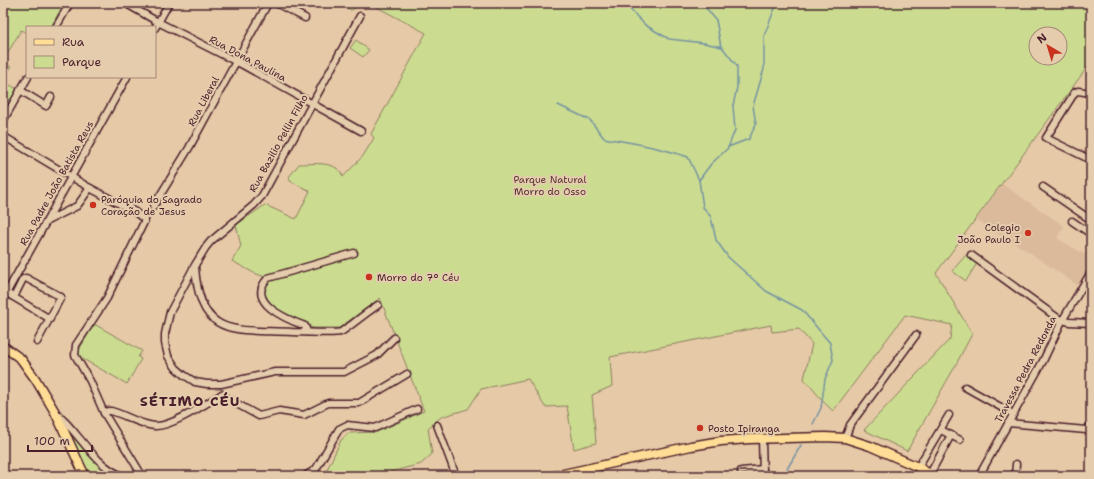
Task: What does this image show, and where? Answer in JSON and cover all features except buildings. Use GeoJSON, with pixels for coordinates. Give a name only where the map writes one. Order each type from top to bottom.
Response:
{"type":"FeatureCollection","features":[{"type":"Feature","properties":{"kind":"main road"},"geometry":{"type":"LineString","coordinates":[[3,346],[21,359],[55,412],[85,476]]}},
{"type":"Feature","properties":{"kind":"main road"},"geometry":{"type":"LineString","coordinates":[[554,476],[598,465],[721,441],[825,437],[845,438],[870,446],[918,467],[932,475]]}},
{"type":"Feature","properties":{"kind":"street"},"geometry":{"type":"LineString","coordinates":[[57,26],[70,3]]}},
{"type":"Feature","properties":{"kind":"street","name":"Rua Dona Paulina"},"geometry":{"type":"LineString","coordinates":[[125,3],[157,25],[236,61],[361,131]]}},
{"type":"Feature","properties":{"kind":"street"},"geometry":{"type":"LineString","coordinates":[[157,25],[169,3]]}},
{"type":"Feature","properties":{"kind":"street","name":"Rua Liberal"},"geometry":{"type":"LineString","coordinates":[[153,207],[189,148],[268,3]]}},
{"type":"Feature","properties":{"kind":"street"},"geometry":{"type":"LineString","coordinates":[[276,3],[305,18]]}},
{"type":"Feature","properties":{"kind":"street","name":"Rua Bazilio Pellin Filho"},"geometry":{"type":"LineString","coordinates":[[360,16],[262,196],[254,205],[211,241],[195,265],[170,312],[165,334],[165,343],[168,356],[176,368],[184,375],[195,382],[221,384],[274,372],[344,372],[377,355],[394,338]]}},
{"type":"Feature","properties":{"kind":"street"},"geometry":{"type":"LineString","coordinates":[[3,121],[27,78]]}},
{"type":"Feature","properties":{"kind":"street","name":"Rua Padre João Batista Reus"},"geometry":{"type":"LineString","coordinates":[[3,299],[126,78]]}},
{"type":"Feature","properties":{"kind":"street"},"geometry":{"type":"LineString","coordinates":[[20,90],[46,106],[51,98]]}},
{"type":"Feature","properties":{"kind":"street"},"geometry":{"type":"LineString","coordinates":[[1091,93],[1075,92],[1046,138],[1091,160]]}},
{"type":"Feature","properties":{"kind":"street"},"geometry":{"type":"LineString","coordinates":[[3,136],[90,188],[135,212],[145,220],[107,298],[76,345],[75,350],[104,413],[141,476]]}},
{"type":"Feature","properties":{"kind":"street"},"geometry":{"type":"LineString","coordinates":[[1043,187],[1091,220]]}},
{"type":"Feature","properties":{"kind":"street"},"geometry":{"type":"LineString","coordinates":[[47,221],[77,206],[90,188]]}},
{"type":"Feature","properties":{"kind":"street"},"geometry":{"type":"LineString","coordinates":[[1072,220],[1091,234]]}},
{"type":"Feature","properties":{"kind":"street"},"geometry":{"type":"LineString","coordinates":[[307,332],[305,326],[284,318],[265,303],[261,292],[261,287],[268,278],[354,253]]}},
{"type":"Feature","properties":{"kind":"street"},"geometry":{"type":"LineString","coordinates":[[971,255],[1062,320],[1069,322],[1091,323]]}},
{"type":"Feature","properties":{"kind":"street"},"geometry":{"type":"LineString","coordinates":[[195,265],[197,284],[203,307],[209,316],[220,324],[232,329],[340,332],[378,305]]}},
{"type":"Feature","properties":{"kind":"street","name":"Travessa Pedra Redonda"},"geometry":{"type":"LineString","coordinates":[[979,476],[1043,361],[1062,320],[1091,272]]}},
{"type":"Feature","properties":{"kind":"street"},"geometry":{"type":"LineString","coordinates":[[14,297],[24,278],[60,296],[61,298],[37,342]]}},
{"type":"Feature","properties":{"kind":"street"},"geometry":{"type":"LineString","coordinates":[[6,293],[50,319]]}},
{"type":"Feature","properties":{"kind":"street"},"geometry":{"type":"LineString","coordinates":[[845,438],[849,427],[916,335]]}},
{"type":"Feature","properties":{"kind":"street"},"geometry":{"type":"LineString","coordinates":[[221,384],[220,389],[222,394],[228,399],[259,416],[278,411],[304,415],[328,403],[360,403],[407,374]]}},
{"type":"Feature","properties":{"kind":"street"},"geometry":{"type":"LineString","coordinates":[[965,387],[1013,414]]}},
{"type":"Feature","properties":{"kind":"street"},"geometry":{"type":"LineString","coordinates":[[104,413],[111,411],[142,423],[156,426],[170,424],[222,394]]}},
{"type":"Feature","properties":{"kind":"street"},"geometry":{"type":"LineString","coordinates":[[305,476],[316,469],[339,429],[346,425],[375,428],[417,409]]}},
{"type":"Feature","properties":{"kind":"street"},"geometry":{"type":"LineString","coordinates":[[55,412],[66,421],[98,459],[115,473],[123,476]]}},
{"type":"Feature","properties":{"kind":"street"},"geometry":{"type":"LineString","coordinates":[[918,467],[949,415]]}},
{"type":"Feature","properties":{"kind":"street"},"geometry":{"type":"LineString","coordinates":[[1008,423],[1086,430],[1089,428],[1091,423]]}},
{"type":"Feature","properties":{"kind":"street"},"geometry":{"type":"LineString","coordinates":[[437,425],[456,476]]}},
{"type":"Feature","properties":{"kind":"street"},"geometry":{"type":"LineString","coordinates":[[943,431],[960,440]]}},
{"type":"Feature","properties":{"kind":"street"},"geometry":{"type":"LineString","coordinates":[[932,475],[951,435]]}},
{"type":"Feature","properties":{"kind":"street"},"geometry":{"type":"LineString","coordinates":[[762,439],[763,476]]}},
{"type":"Feature","properties":{"kind":"street"},"geometry":{"type":"LineString","coordinates":[[1015,476],[1016,464]]}},
{"type":"Feature","properties":{"kind":"street"},"geometry":{"type":"LineString","coordinates":[[741,471],[763,469]]}},
{"type":"Feature","properties":{"kind":"shaded area","name":"Colegio João Paulo I"},"geometry":{"type":"Polygon","coordinates":[[[1002,184],[1064,226],[1057,238],[1091,258],[1091,267],[1080,287],[1026,250],[989,229],[977,219],[1002,184]]]}},
{"type":"Feature","properties":{"kind":"green space"},"geometry":{"type":"Polygon","coordinates":[[[3,3],[64,3],[52,26],[26,26],[26,32],[21,30],[3,61],[3,3]]]}},
{"type":"Feature","properties":{"kind":"green space","name":"Parque Natural Morro do Osso"},"geometry":{"type":"Polygon","coordinates":[[[338,3],[1091,3],[1091,62],[936,273],[972,334],[907,451],[864,430],[950,339],[952,325],[905,315],[833,411],[825,404],[804,379],[812,344],[799,329],[772,332],[771,325],[610,357],[612,386],[592,395],[596,443],[574,449],[567,406],[545,407],[528,379],[481,389],[468,409],[441,417],[428,428],[432,454],[421,464],[390,472],[386,476],[321,476],[326,472],[341,440],[349,433],[377,432],[424,411],[380,298],[339,328],[313,328],[298,320],[286,318],[265,301],[262,293],[268,278],[254,273],[232,261],[241,246],[236,225],[265,205],[296,219],[310,191],[290,181],[289,177],[299,164],[331,165],[340,172],[343,177],[363,156],[374,138],[371,134],[426,33],[373,5],[362,5],[351,10],[338,3]]]}},
{"type":"Feature","properties":{"kind":"green space"},"geometry":{"type":"Polygon","coordinates":[[[356,40],[369,50],[363,57],[350,48],[356,40]]]}},
{"type":"Feature","properties":{"kind":"green space"},"geometry":{"type":"Polygon","coordinates":[[[3,62],[11,67],[3,81],[3,62]]]}},
{"type":"Feature","properties":{"kind":"green space"},"geometry":{"type":"Polygon","coordinates":[[[3,81],[17,89],[3,113],[3,81]]]}},
{"type":"Feature","properties":{"kind":"green space"},"geometry":{"type":"Polygon","coordinates":[[[966,255],[977,263],[966,281],[952,271],[966,255]]]}},
{"type":"Feature","properties":{"kind":"green space"},"geometry":{"type":"Polygon","coordinates":[[[94,324],[142,351],[138,357],[141,359],[127,384],[76,355],[94,324]]]}},
{"type":"Feature","properties":{"kind":"green space"},"geometry":{"type":"Polygon","coordinates":[[[64,423],[95,462],[114,476],[88,476],[64,423]]]}},
{"type":"Feature","properties":{"kind":"waterway"},"geometry":{"type":"LineString","coordinates":[[624,3],[645,25],[669,39],[704,43],[722,47],[737,66],[737,87],[733,106],[735,130],[728,148],[711,164],[699,180],[703,207],[711,217],[716,240],[728,257],[766,291],[802,310],[830,343],[833,360],[825,379],[821,408],[813,424]]}},
{"type":"Feature","properties":{"kind":"waterway"},"geometry":{"type":"LineString","coordinates":[[702,3],[716,20],[721,47]]}},
{"type":"Feature","properties":{"kind":"waterway"},"geometry":{"type":"LineString","coordinates":[[728,147],[749,139],[756,124],[753,106],[764,69],[764,36],[777,3]]}},
{"type":"Feature","properties":{"kind":"waterway"},"geometry":{"type":"LineString","coordinates":[[558,105],[590,120],[604,138],[656,148],[688,157],[699,180]]}},
{"type":"Feature","properties":{"kind":"waterway"},"geometry":{"type":"LineString","coordinates":[[783,476],[801,445]]}},
{"type":"Feature","properties":{"kind":"place","name":"Paróquia do Sagrado Coração de Jesus"},"geometry":{"type":"Point","coordinates":[93,205]}},
{"type":"Feature","properties":{"kind":"place","name":"Colegio João Paulo I"},"geometry":{"type":"Point","coordinates":[1028,233]}},
{"type":"Feature","properties":{"kind":"place","name":"Morro do 7º Céu"},"geometry":{"type":"Point","coordinates":[369,277]}},
{"type":"Feature","properties":{"kind":"place","name":"Posto Ipiranga"},"geometry":{"type":"Point","coordinates":[700,428]}},
{"type":"Feature","properties":{"kind":"district","name":"SÉTIMO CÉU"},"geometry":{"type":"Point","coordinates":[190,401]}}]}
